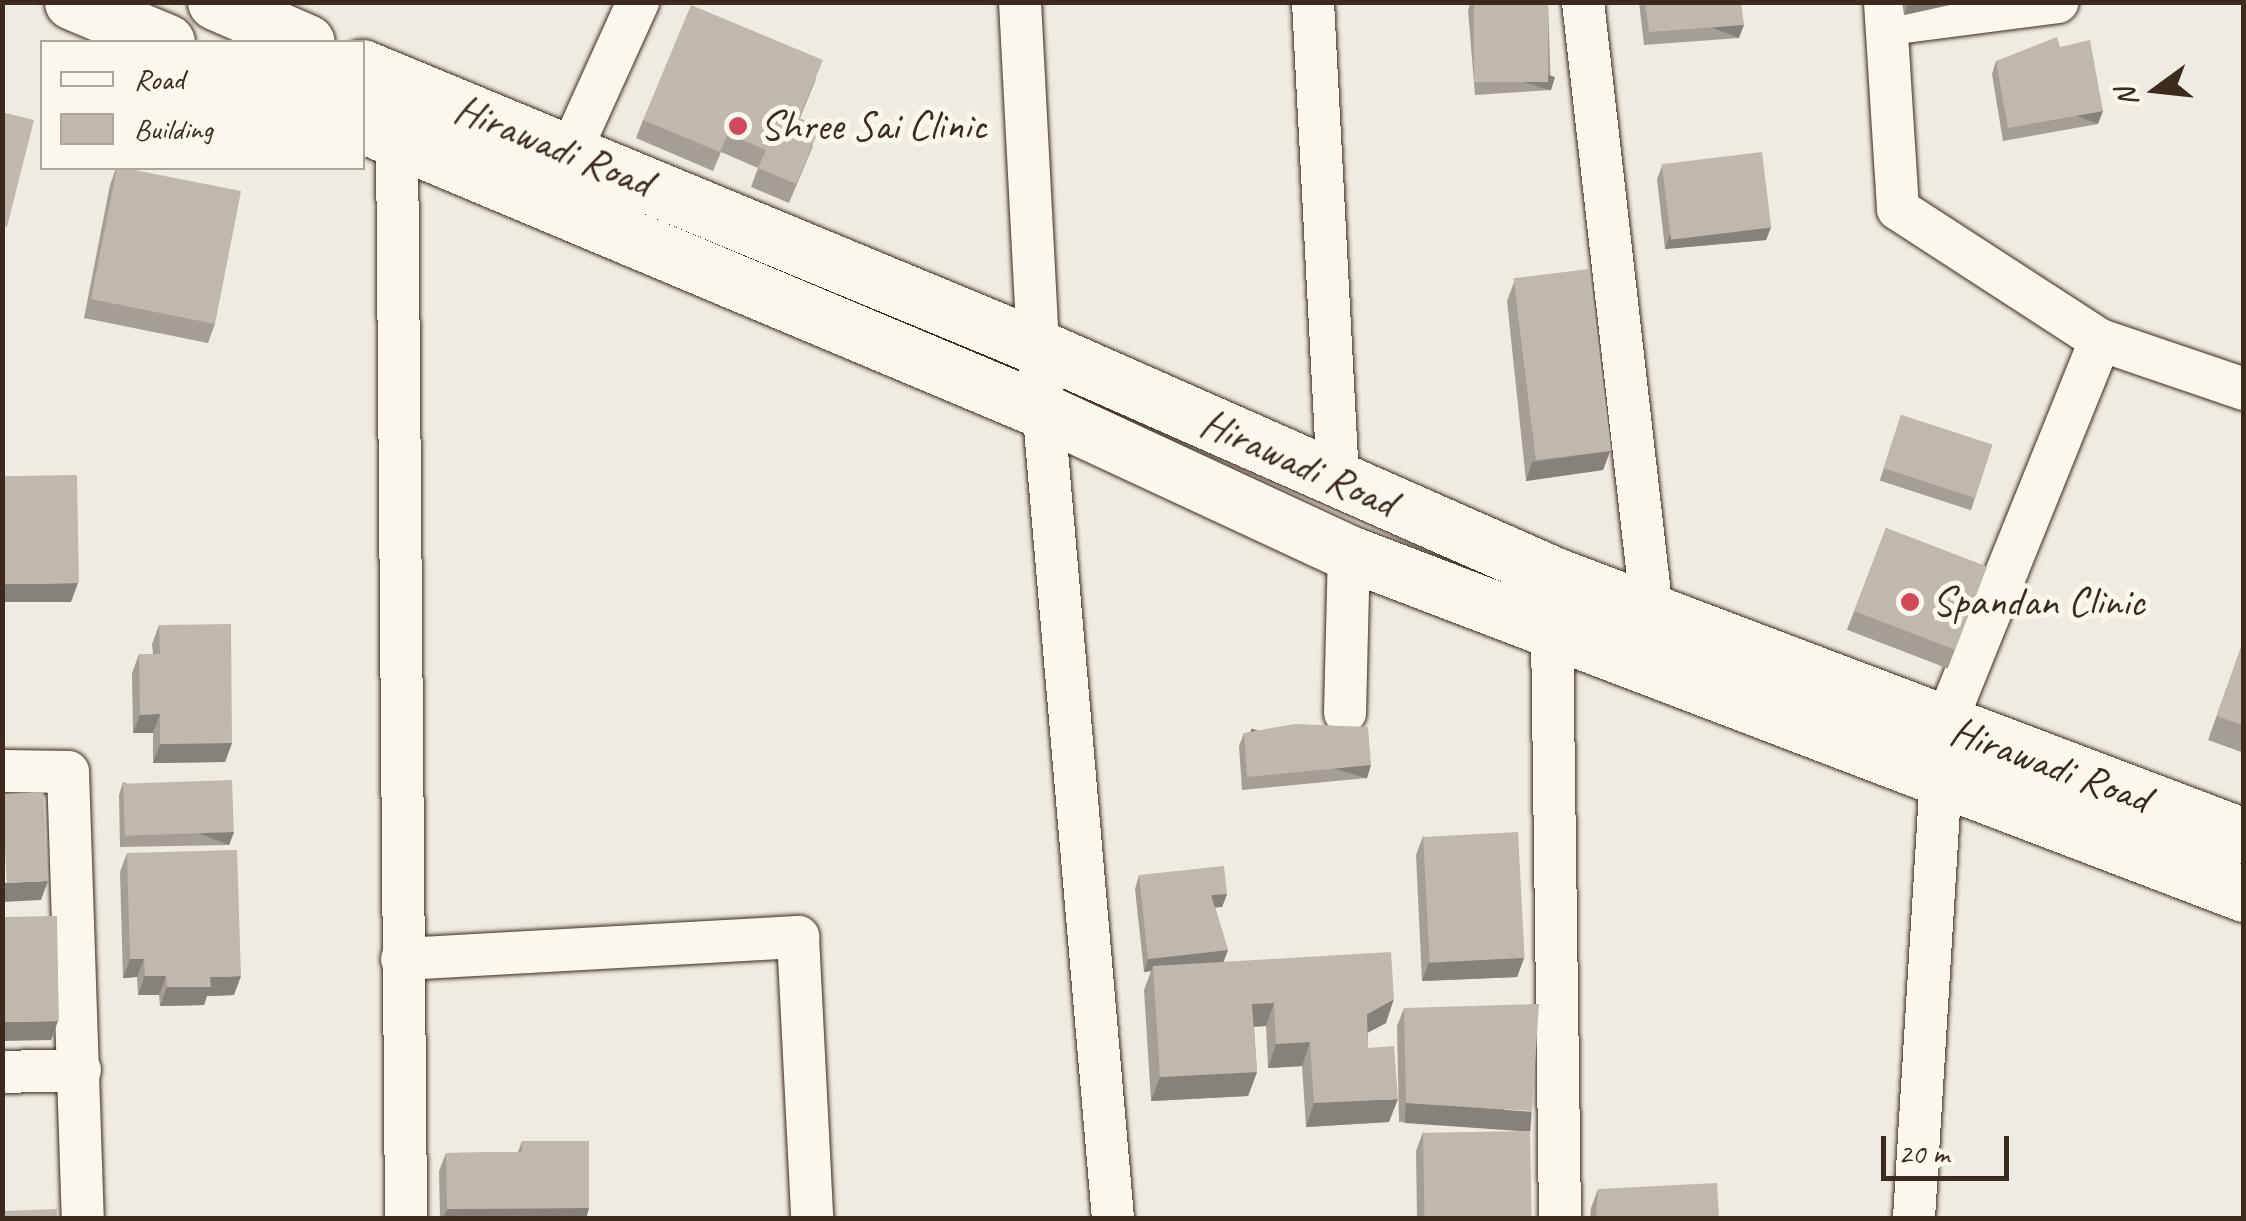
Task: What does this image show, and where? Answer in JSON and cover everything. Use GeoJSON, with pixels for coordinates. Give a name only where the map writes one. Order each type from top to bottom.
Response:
{"type":"FeatureCollection","features":[{"type":"Feature","properties":{"kind":"street"},"geometry":{"type":"LineString","coordinates":[[72,2],[162,40]]}},
{"type":"Feature","properties":{"kind":"street"},"geometry":{"type":"LineString","coordinates":[[215,2],[302,40]]}},
{"type":"Feature","properties":{"kind":"street"},"geometry":{"type":"LineString","coordinates":[[570,152],[638,2]]}},
{"type":"Feature","properties":{"kind":"street"},"geometry":{"type":"LineString","coordinates":[[1020,2],[1038,346],[1113,1218]]}},
{"type":"Feature","properties":{"kind":"street"},"geometry":{"type":"LineString","coordinates":[[1313,2],[1338,482]]}},
{"type":"Feature","properties":{"kind":"street"},"geometry":{"type":"LineString","coordinates":[[1583,2],[1652,612]]}},
{"type":"Feature","properties":{"kind":"street"},"geometry":{"type":"LineString","coordinates":[[2058,2],[1887,13],[1898,209],[2100,340],[2244,390]]}},
{"type":"Feature","properties":{"kind":"street","name":"Hirawadi Road"},"geometry":{"type":"LineString","coordinates":[[365,67],[1038,346],[1338,482],[1652,612],[1944,726],[2244,836]]}},
{"type":"Feature","properties":{"kind":"street"},"geometry":{"type":"LineString","coordinates":[[406,1218],[380,132],[1043,411],[1349,554],[1939,784],[2244,894]]}},
{"type":"Feature","properties":{"kind":"street"},"geometry":{"type":"LineString","coordinates":[[1914,1218],[1944,726],[2100,340]]}},
{"type":"Feature","properties":{"kind":"street"},"geometry":{"type":"LineString","coordinates":[[1346,713],[1349,554]]}},
{"type":"Feature","properties":{"kind":"street"},"geometry":{"type":"LineString","coordinates":[[1552,630],[1560,1218]]}},
{"type":"Feature","properties":{"kind":"street"},"geometry":{"type":"LineString","coordinates":[[2,771],[68,772],[83,1218]]}},
{"type":"Feature","properties":{"kind":"street"},"geometry":{"type":"LineString","coordinates":[[402,959],[798,937],[812,1218]]}},
{"type":"Feature","properties":{"kind":"street"},"geometry":{"type":"LineString","coordinates":[[2,1072],[80,1070]]}},
{"type":"Feature","properties":{"kind":"building"},"geometry":{"type":"Polygon","coordinates":[[[1474,2],[1548,2],[1548,82],[1474,82],[1474,2]]]}},
{"type":"Feature","properties":{"kind":"building"},"geometry":{"type":"Polygon","coordinates":[[[1645,2],[1741,2],[1744,25],[1649,32],[1645,2]]]}},
{"type":"Feature","properties":{"kind":"building"},"geometry":{"type":"Polygon","coordinates":[[[691,5],[823,60],[799,118],[820,127],[796,184],[758,168],[766,150],[728,134],[720,152],[643,120],[691,5]]]}},
{"type":"Feature","properties":{"kind":"building"},"geometry":{"type":"Polygon","coordinates":[[[2057,37],[2060,47],[2090,40],[2103,111],[2008,128],[1996,61],[2057,37]]]}},
{"type":"Feature","properties":{"kind":"building"},"geometry":{"type":"Polygon","coordinates":[[[2,112],[34,120],[7,227],[2,226],[2,112]]]}},
{"type":"Feature","properties":{"kind":"building"},"geometry":{"type":"Polygon","coordinates":[[[1762,152],[1771,227],[1671,240],[1662,164],[1762,152]]]}},
{"type":"Feature","properties":{"kind":"building"},"geometry":{"type":"Polygon","coordinates":[[[117,170],[241,191],[215,324],[91,299],[117,170]]]}},
{"type":"Feature","properties":{"kind":"building"},"geometry":{"type":"Polygon","coordinates":[[[1589,269],[1611,451],[1536,460],[1514,278],[1589,269]]]}},
{"type":"Feature","properties":{"kind":"building"},"geometry":{"type":"Polygon","coordinates":[[[1901,415],[1992,445],[1975,498],[1884,468],[1901,415]]]}},
{"type":"Feature","properties":{"kind":"building"},"geometry":{"type":"Polygon","coordinates":[[[77,475],[79,583],[4,584],[2,476],[77,475]]]}},
{"type":"Feature","properties":{"kind":"building"},"geometry":{"type":"Polygon","coordinates":[[[1886,528],[1987,567],[1955,650],[1854,611],[1886,528]]]}},
{"type":"Feature","properties":{"kind":"building"},"geometry":{"type":"Polygon","coordinates":[[[231,624],[232,743],[160,744],[160,714],[140,715],[139,654],[160,654],[159,625],[231,624]]]}},
{"type":"Feature","properties":{"kind":"building"},"geometry":{"type":"Polygon","coordinates":[[[2244,640],[2244,726],[2217,716],[2244,640]]]}},
{"type":"Feature","properties":{"kind":"building"},"geometry":{"type":"Polygon","coordinates":[[[1294,724],[1368,727],[1371,765],[1247,777],[1244,733],[1294,724]]]}},
{"type":"Feature","properties":{"kind":"building"},"geometry":{"type":"Polygon","coordinates":[[[232,780],[234,832],[125,836],[123,784],[232,780]]]}},
{"type":"Feature","properties":{"kind":"building"},"geometry":{"type":"Polygon","coordinates":[[[43,792],[48,881],[7,883],[2,794],[43,792]]]}},
{"type":"Feature","properties":{"kind":"building"},"geometry":{"type":"Polygon","coordinates":[[[1518,832],[1525,958],[1430,963],[1423,837],[1518,832]]]}},
{"type":"Feature","properties":{"kind":"building"},"geometry":{"type":"Polygon","coordinates":[[[237,850],[241,976],[210,977],[211,987],[167,987],[166,976],[145,976],[144,959],[130,959],[127,853],[237,850]]]}},
{"type":"Feature","properties":{"kind":"building"},"geometry":{"type":"Polygon","coordinates":[[[1224,866],[1227,894],[1211,895],[1228,950],[1148,959],[1139,875],[1224,866]]]}},
{"type":"Feature","properties":{"kind":"building"},"geometry":{"type":"Polygon","coordinates":[[[57,916],[59,1021],[4,1022],[2,917],[57,916]]]}},
{"type":"Feature","properties":{"kind":"building"},"geometry":{"type":"Polygon","coordinates":[[[1391,952],[1394,999],[1367,1014],[1368,1048],[1394,1046],[1398,1099],[1314,1103],[1310,1042],[1276,1044],[1274,1003],[1252,1004],[1257,1072],[1160,1077],[1153,966],[1391,952]]]}},
{"type":"Feature","properties":{"kind":"building"},"geometry":{"type":"Polygon","coordinates":[[[1539,1004],[1532,1111],[1406,1103],[1404,1008],[1539,1004]]]}},
{"type":"Feature","properties":{"kind":"building"},"geometry":{"type":"Polygon","coordinates":[[[1530,1131],[1532,1218],[1425,1218],[1423,1133],[1530,1131]]]}},
{"type":"Feature","properties":{"kind":"building"},"geometry":{"type":"Polygon","coordinates":[[[522,1141],[589,1141],[589,1208],[447,1209],[446,1153],[522,1152],[522,1141]]]}},
{"type":"Feature","properties":{"kind":"building"},"geometry":{"type":"Polygon","coordinates":[[[1717,1183],[1719,1218],[1596,1218],[1598,1189],[1717,1183]]]}},
{"type":"Feature","properties":{"kind":"building"},"geometry":{"type":"Polygon","coordinates":[[[57,1209],[57,1218],[2,1218],[2,1211],[57,1209]]]}},
{"type":"Feature","properties":{"kind":"place","name":"Shree Sai Clinic"},"geometry":{"type":"Point","coordinates":[738,126]}},
{"type":"Feature","properties":{"kind":"place","name":"Spandan Clinic"},"geometry":{"type":"Point","coordinates":[1910,602]}}]}
